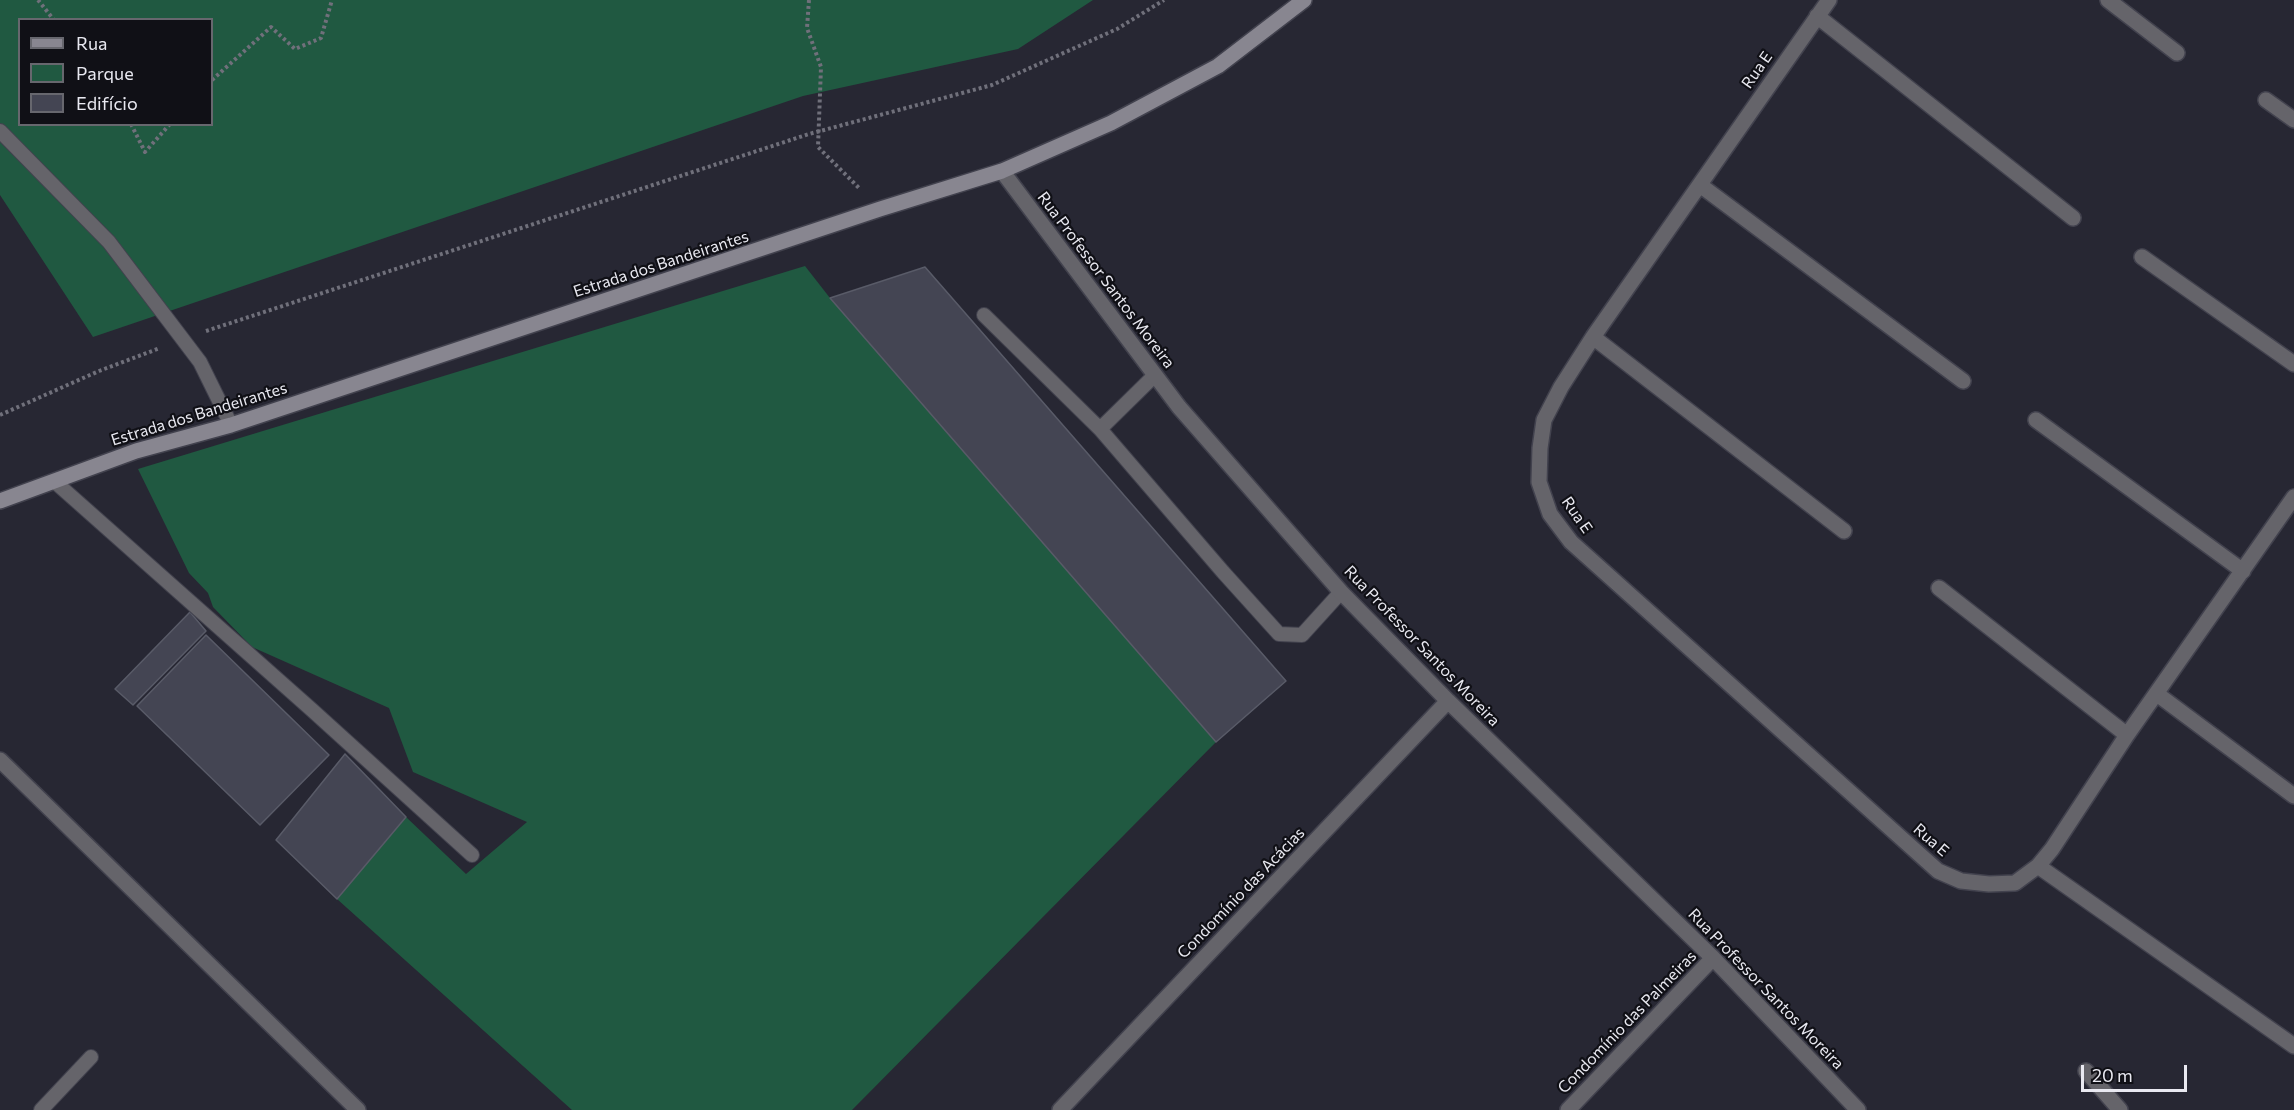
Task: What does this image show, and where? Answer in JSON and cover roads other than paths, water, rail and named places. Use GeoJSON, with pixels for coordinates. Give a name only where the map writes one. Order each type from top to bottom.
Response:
{"type":"FeatureCollection","features":[{"type":"Feature","properties":{"kind":"main road","name":"Estrada dos Bandeirantes"},"geometry":{"type":"LineString","coordinates":[[0,501],[136,451],[231,425],[880,209],[1002,171],[1111,123],[1218,66],[1304,0]]}},
{"type":"Feature","properties":{"kind":"street","name":"Rua E"},"geometry":{"type":"LineString","coordinates":[[1828,0],[1593,337],[1561,387],[1544,420],[1539,447],[1539,482],[1550,514],[1572,542],[1938,871],[1961,881],[1989,884],[2015,883],[2038,866],[2052,849],[2127,735],[2294,497]]}},
{"type":"Feature","properties":{"kind":"street"},"geometry":{"type":"LineString","coordinates":[[2108,0],[2177,53]]}},
{"type":"Feature","properties":{"kind":"street"},"geometry":{"type":"LineString","coordinates":[[1817,16],[2073,218]]}},
{"type":"Feature","properties":{"kind":"street"},"geometry":{"type":"LineString","coordinates":[[2266,100],[2294,120]]}},
{"type":"Feature","properties":{"kind":"street","name":"Rua Professor Santos Moreira"},"geometry":{"type":"LineString","coordinates":[[1002,171],[1179,407],[1341,592],[1448,701],[1713,958],[1858,1110]]}},
{"type":"Feature","properties":{"kind":"street"},"geometry":{"type":"LineString","coordinates":[[1700,185],[1963,381]]}},
{"type":"Feature","properties":{"kind":"street"},"geometry":{"type":"LineString","coordinates":[[2142,257],[2294,364]]}},
{"type":"Feature","properties":{"kind":"street"},"geometry":{"type":"LineString","coordinates":[[1593,337],[1844,531]]}},
{"type":"Feature","properties":{"kind":"street"},"geometry":{"type":"LineString","coordinates":[[2036,420],[2243,571]]}},
{"type":"Feature","properties":{"kind":"street"},"geometry":{"type":"LineString","coordinates":[[1939,588],[2127,735]]}},
{"type":"Feature","properties":{"kind":"street"},"geometry":{"type":"LineString","coordinates":[[2157,694],[2294,796]]}},
{"type":"Feature","properties":{"kind":"street","name":"Condomínio das Acácias"},"geometry":{"type":"LineString","coordinates":[[1060,1110],[1448,701]]}},
{"type":"Feature","properties":{"kind":"street"},"geometry":{"type":"LineString","coordinates":[[0,760],[358,1110]]}},
{"type":"Feature","properties":{"kind":"street"},"geometry":{"type":"LineString","coordinates":[[2038,866],[2294,1046]]}},
{"type":"Feature","properties":{"kind":"street","name":"Condomínio das Palmeiras"},"geometry":{"type":"LineString","coordinates":[[1568,1110],[1713,958]]}},
{"type":"Feature","properties":{"kind":"street"},"geometry":{"type":"LineString","coordinates":[[2086,1071],[2120,1110]]}},
{"type":"Feature","properties":{"kind":"lane"},"geometry":{"type":"LineString","coordinates":[[0,131],[110,242],[200,362],[231,425]]}},
{"type":"Feature","properties":{"kind":"lane"},"geometry":{"type":"LineString","coordinates":[[984,315],[1100,429],[1222,572],[1279,634],[1302,635],[1341,592]]}},
{"type":"Feature","properties":{"kind":"lane"},"geometry":{"type":"LineString","coordinates":[[1100,429],[1155,375]]}},
{"type":"Feature","properties":{"kind":"lane"},"geometry":{"type":"LineString","coordinates":[[54,481],[472,855]]}},
{"type":"Feature","properties":{"kind":"lane"},"geometry":{"type":"LineString","coordinates":[[41,1110],[91,1057]]}}]}
